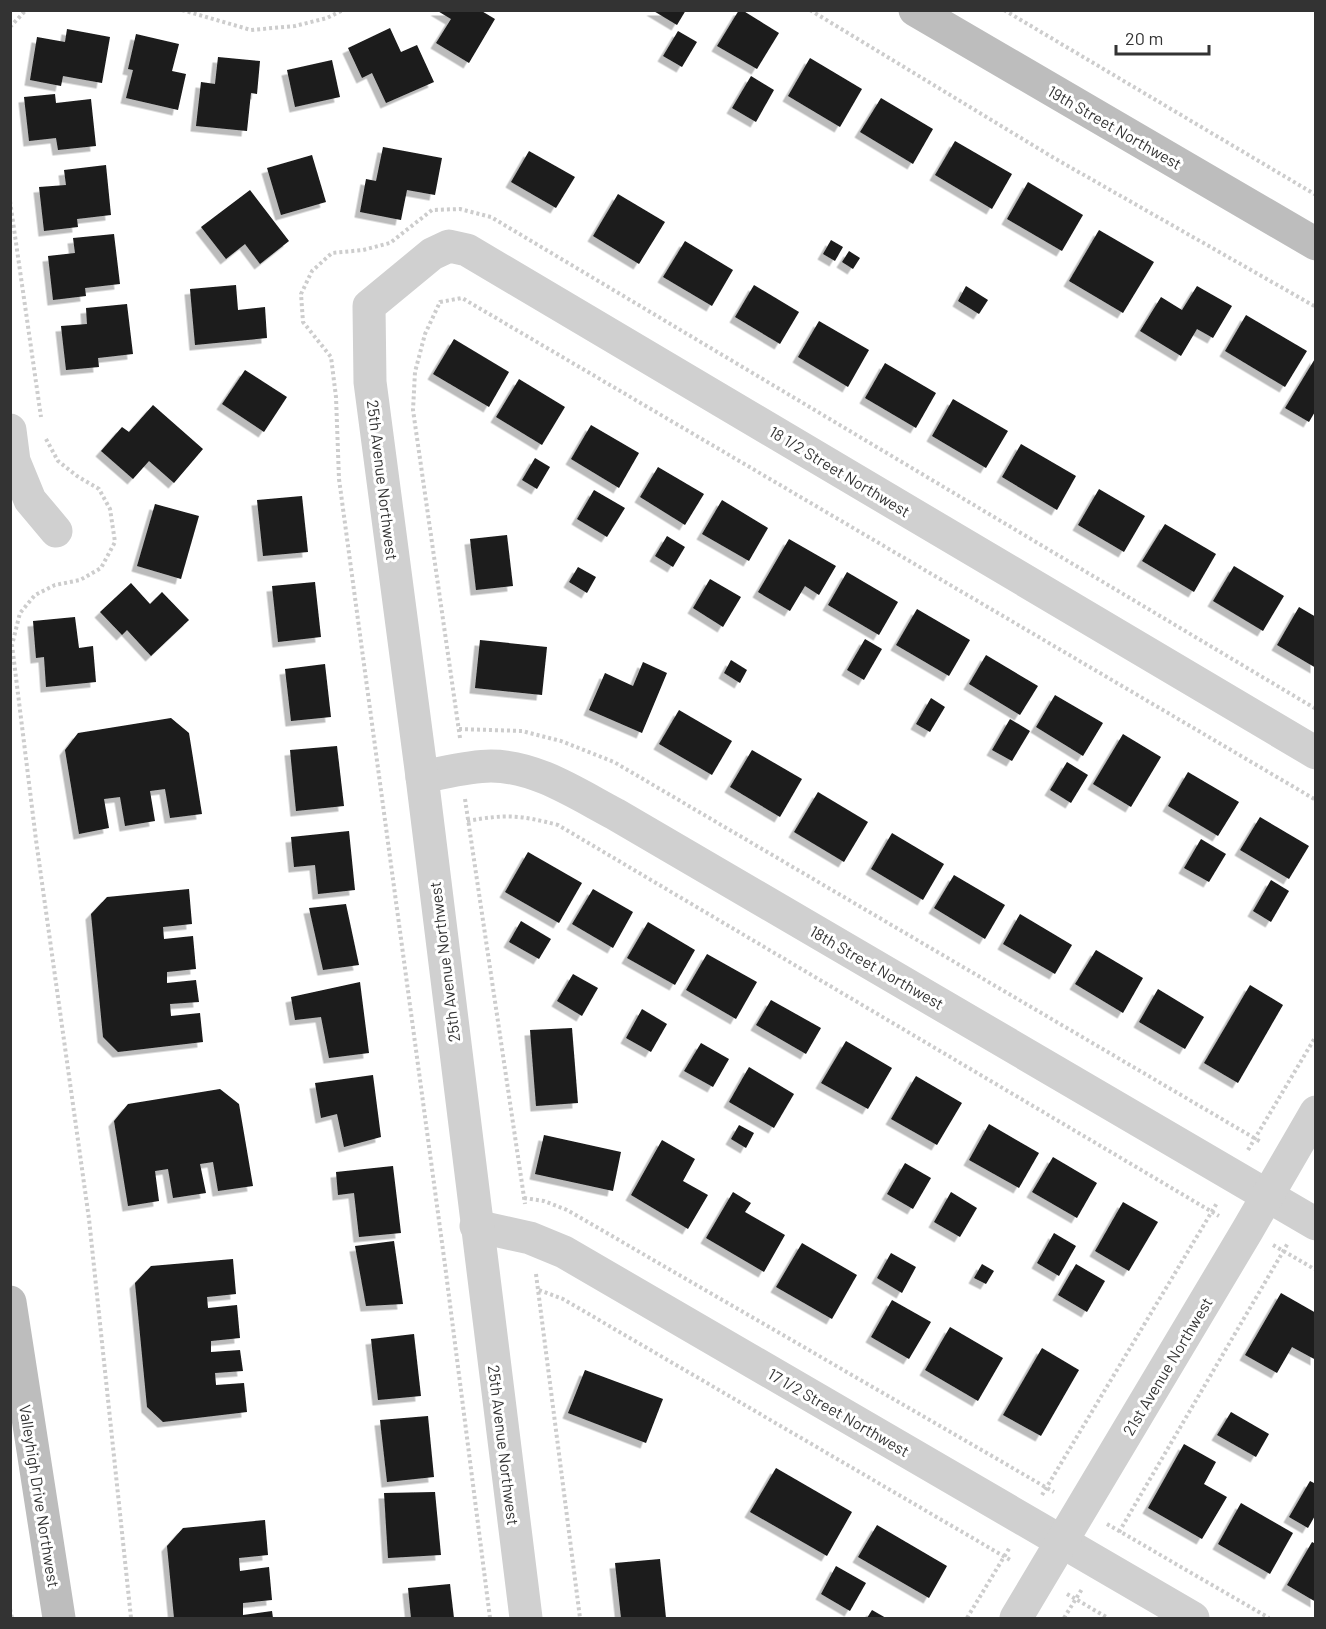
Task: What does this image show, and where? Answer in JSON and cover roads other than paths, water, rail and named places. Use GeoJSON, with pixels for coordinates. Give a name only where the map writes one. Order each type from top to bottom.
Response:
{"type":"FeatureCollection","features":[{"type":"Feature","properties":{"kind":"main road","name":"19th Street Northwest"},"geometry":{"type":"LineString","coordinates":[[915,10],[1316,244]]}},
{"type":"Feature","properties":{"kind":"main road","name":"Valleyhigh Drive Northwest"},"geometry":{"type":"LineString","coordinates":[[10,1302],[59,1618]]}},
{"type":"Feature","properties":{"kind":"street","name":"18 1/2 Street Northwest"},"geometry":{"type":"LineString","coordinates":[[369,306],[432,254],[449,246],[467,250],[1316,753]]}},
{"type":"Feature","properties":{"kind":"street","name":"25th Avenue Northwest"},"geometry":{"type":"LineString","coordinates":[[369,306],[370,382],[422,777],[526,1618]]}},
{"type":"Feature","properties":{"kind":"street"},"geometry":{"type":"LineString","coordinates":[[10,430],[14,461],[30,500],[56,531]]}},
{"type":"Feature","properties":{"kind":"street","name":"18th Street Northwest"},"geometry":{"type":"LineString","coordinates":[[422,777],[491,766],[530,772],[567,788],[1316,1224]]}},
{"type":"Feature","properties":{"kind":"street","name":"21st Avenue Northwest"},"geometry":{"type":"LineString","coordinates":[[1016,1618],[1316,1112]]}},
{"type":"Feature","properties":{"kind":"street","name":"17 1/2 Street Northwest"},"geometry":{"type":"LineString","coordinates":[[476,1226],[530,1238],[564,1252],[1193,1618]]}}]}
